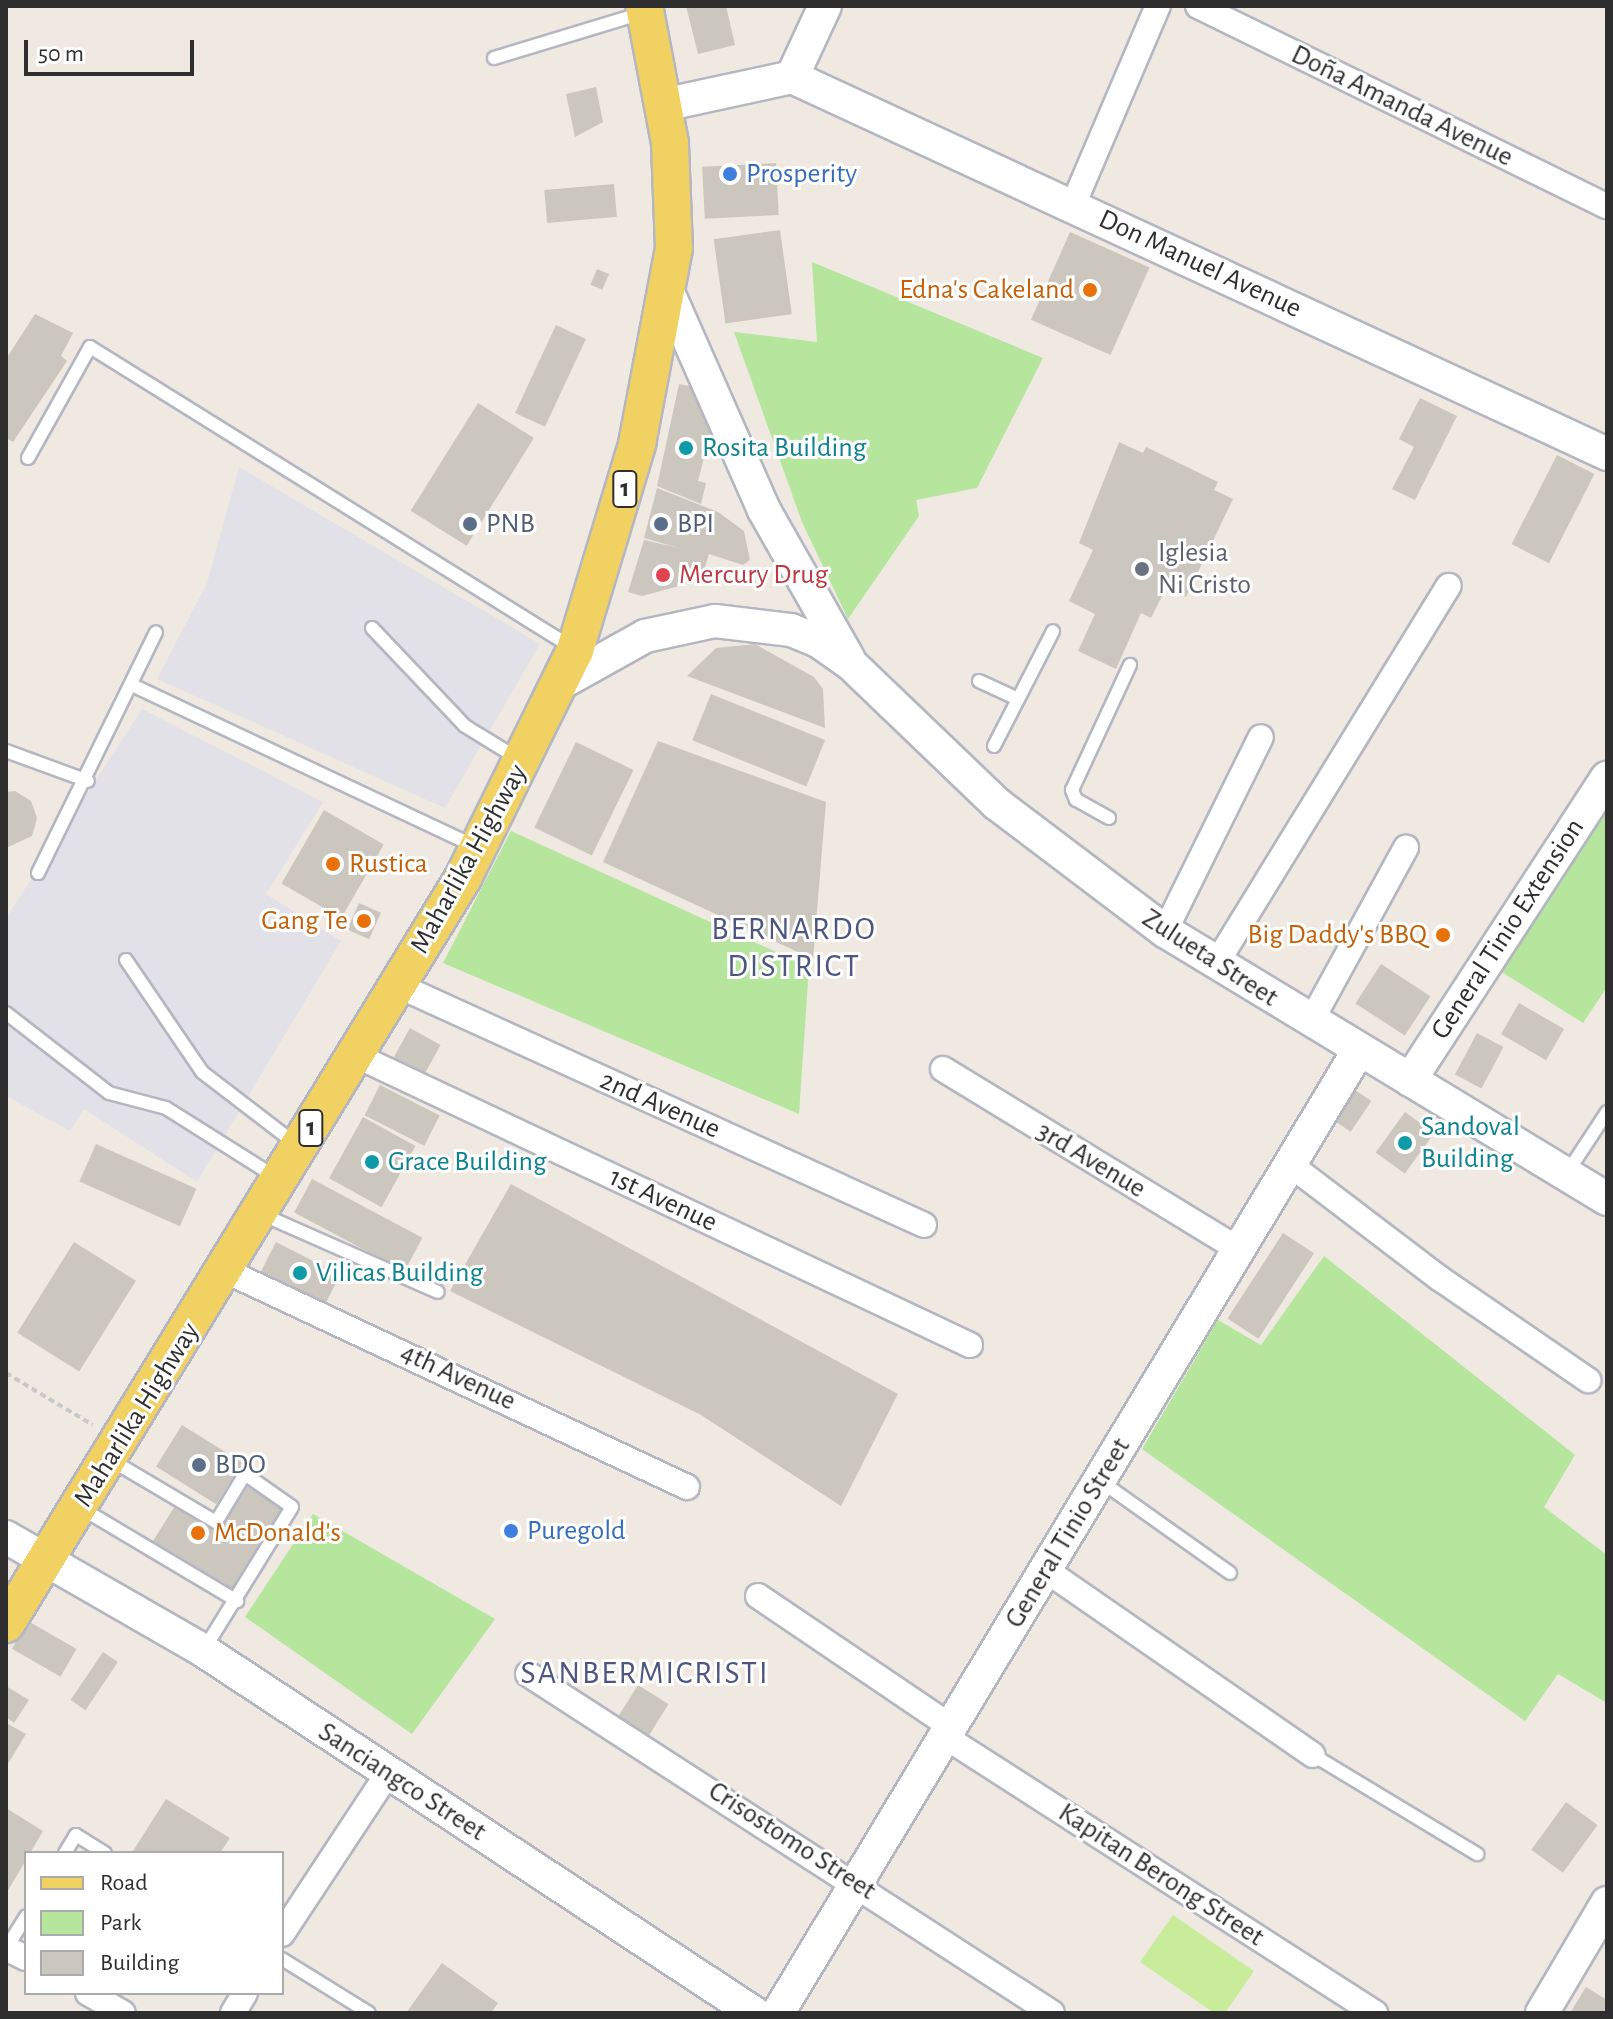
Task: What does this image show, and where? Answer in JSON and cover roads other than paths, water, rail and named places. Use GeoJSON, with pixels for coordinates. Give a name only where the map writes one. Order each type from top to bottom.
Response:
{"type":"FeatureCollection","features":[{"type":"Feature","properties":{"kind":"main road","name":"Maharlika Highway"},"geometry":{"type":"LineString","coordinates":[[6,1624],[226,1271],[478,848],[523,762],[575,650],[637,444],[667,290],[675,202],[663,105],[644,9]]}},
{"type":"Feature","properties":{"kind":"street"},"geometry":{"type":"LineString","coordinates":[[663,105],[792,77],[825,6]]}},
{"type":"Feature","properties":{"kind":"street"},"geometry":{"type":"LineString","coordinates":[[1073,205],[1158,6]]}},
{"type":"Feature","properties":{"kind":"street","name":"Doña Amanda Avenue"},"geometry":{"type":"LineString","coordinates":[[1198,6],[1607,206]]}},
{"type":"Feature","properties":{"kind":"street","name":"Don Manuel Avenue"},"geometry":{"type":"LineString","coordinates":[[792,77],[1607,454]]}},
{"type":"Feature","properties":{"kind":"street","name":"Zulueta Street"},"geometry":{"type":"LineString","coordinates":[[667,290],[764,510],[851,664]]}},
{"type":"Feature","properties":{"kind":"street"},"geometry":{"type":"LineString","coordinates":[[1216,964],[1449,586]]}},
{"type":"Feature","properties":{"kind":"street","name":"Zulueta Street"},"geometry":{"type":"LineString","coordinates":[[561,683],[645,636],[715,621],[791,630],[851,664],[997,804],[1165,931],[1357,1053],[1410,1080],[1607,1199]]}},
{"type":"Feature","properties":{"kind":"street"},"geometry":{"type":"LineString","coordinates":[[1165,931],[1261,737]]}},
{"type":"Feature","properties":{"kind":"street","name":"General Tinio Extension"},"geometry":{"type":"LineString","coordinates":[[1410,1080],[1607,778]]}},
{"type":"Feature","properties":{"kind":"street"},"geometry":{"type":"LineString","coordinates":[[1310,1023],[1406,848]]}},
{"type":"Feature","properties":{"kind":"street","name":"2nd Avenue"},"geometry":{"type":"LineString","coordinates":[[397,985],[924,1225]]}},
{"type":"Feature","properties":{"kind":"street","name":"General Tinio Street"},"geometry":{"type":"LineString","coordinates":[[778,2013],[854,1880],[950,1733],[1099,1479],[1292,1166],[1357,1053]]}},
{"type":"Feature","properties":{"kind":"street","name":"1st Avenue"},"geometry":{"type":"LineString","coordinates":[[355,1055],[970,1345]]}},
{"type":"Feature","properties":{"kind":"street","name":"3rd Avenue"},"geometry":{"type":"LineString","coordinates":[[943,1069],[1239,1250]]}},
{"type":"Feature","properties":{"kind":"street"},"geometry":{"type":"LineString","coordinates":[[1292,1166],[1439,1278],[1588,1380]]}},
{"type":"Feature","properties":{"kind":"street","name":"4th Avenue"},"geometry":{"type":"LineString","coordinates":[[226,1271],[687,1487]]}},
{"type":"Feature","properties":{"kind":"street","name":"Sanciangco Street"},"geometry":{"type":"LineString","coordinates":[[6,1537],[44,1564],[204,1651],[754,2013]]}},
{"type":"Feature","properties":{"kind":"street"},"geometry":{"type":"LineString","coordinates":[[1047,1571],[1313,1755]]}},
{"type":"Feature","properties":{"kind":"street","name":"Kapitan Berong Street"},"geometry":{"type":"LineString","coordinates":[[758,1596],[950,1733],[1375,2013]]}},
{"type":"Feature","properties":{"kind":"street","name":"Crisostomo Street"},"geometry":{"type":"LineString","coordinates":[[528,1674],[854,1880],[1052,2013]]}},
{"type":"Feature","properties":{"kind":"street"},"geometry":{"type":"LineString","coordinates":[[284,1931],[388,1773]]}},
{"type":"Feature","properties":{"kind":"street"},"geometry":{"type":"LineString","coordinates":[[1542,2013],[1607,1903]]}},
{"type":"Feature","properties":{"kind":"street"},"geometry":{"type":"LineString","coordinates":[[6,1948],[24,1957]]}},
{"type":"Feature","properties":{"kind":"street"},"geometry":{"type":"LineString","coordinates":[[92,1995],[123,2013]]}},
{"type":"Feature","properties":{"kind":"street"},"geometry":{"type":"LineString","coordinates":[[233,2013],[244,1995]]}},
{"type":"Feature","properties":{"kind":"lane"},"geometry":{"type":"LineString","coordinates":[[494,58],[644,9]]}},
{"type":"Feature","properties":{"kind":"lane"},"geometry":{"type":"LineString","coordinates":[[28,458],[90,347],[575,650]]}},
{"type":"Feature","properties":{"kind":"lane"},"geometry":{"type":"LineString","coordinates":[[372,628],[465,726],[523,762]]}},
{"type":"Feature","properties":{"kind":"lane"},"geometry":{"type":"LineString","coordinates":[[994,746],[1053,631]]}},
{"type":"Feature","properties":{"kind":"lane"},"geometry":{"type":"LineString","coordinates":[[38,873],[88,781],[156,632]]}},
{"type":"Feature","properties":{"kind":"lane"},"geometry":{"type":"LineString","coordinates":[[1109,818],[1076,800],[1072,790],[1130,665]]}},
{"type":"Feature","properties":{"kind":"lane"},"geometry":{"type":"LineString","coordinates":[[979,681],[1018,699]]}},
{"type":"Feature","properties":{"kind":"lane"},"geometry":{"type":"LineString","coordinates":[[132,685],[478,848]]}},
{"type":"Feature","properties":{"kind":"lane"},"geometry":{"type":"LineString","coordinates":[[6,751],[88,781]]}},
{"type":"Feature","properties":{"kind":"lane"},"geometry":{"type":"LineString","coordinates":[[126,960],[202,1072],[300,1147]]}},
{"type":"Feature","properties":{"kind":"lane"},"geometry":{"type":"LineString","coordinates":[[6,1013],[109,1093],[166,1108],[280,1180]]}},
{"type":"Feature","properties":{"kind":"lane"},"geometry":{"type":"LineString","coordinates":[[1566,1174],[1607,1112]]}},
{"type":"Feature","properties":{"kind":"lane"},"geometry":{"type":"LineString","coordinates":[[259,1213],[438,1292]]}},
{"type":"Feature","properties":{"kind":"lane"},"geometry":{"type":"LineString","coordinates":[[116,1450],[216,1522],[245,1474],[292,1507],[204,1651]]}},
{"type":"Feature","properties":{"kind":"lane"},"geometry":{"type":"LineString","coordinates":[[1099,1479],[1230,1573]]}},
{"type":"Feature","properties":{"kind":"lane"},"geometry":{"type":"LineString","coordinates":[[79,1507],[237,1601]]}},
{"type":"Feature","properties":{"kind":"lane"},"geometry":{"type":"LineString","coordinates":[[1313,1755],[1477,1854]]}},
{"type":"Feature","properties":{"kind":"lane"},"geometry":{"type":"LineString","coordinates":[[66,1851],[76,1835],[102,1851]]}},
{"type":"Feature","properties":{"kind":"lane"},"geometry":{"type":"LineString","coordinates":[[6,1948],[24,1919]]}},
{"type":"Feature","properties":{"kind":"lane"},"geometry":{"type":"LineString","coordinates":[[284,1960],[369,2013]]}},
{"type":"Feature","properties":{"kind":"place","name":"Prosperity"},"geometry":{"type":"Point","coordinates":[730,174]}},
{"type":"Feature","properties":{"kind":"place","name":"Edna's Cakeland"},"geometry":{"type":"Point","coordinates":[1090,290]}},
{"type":"Feature","properties":{"kind":"place","name":"Rosita Building"},"geometry":{"type":"Point","coordinates":[686,448]}},
{"type":"Feature","properties":{"kind":"place","name":"PNB"},"geometry":{"type":"Point","coordinates":[470,524]}},
{"type":"Feature","properties":{"kind":"place","name":"BPI"},"geometry":{"type":"Point","coordinates":[661,524]}},
{"type":"Feature","properties":{"kind":"place","name":"Iglesia Ni Cristo"},"geometry":{"type":"Point","coordinates":[1142,569]}},
{"type":"Feature","properties":{"kind":"place","name":"Mercury Drug"},"geometry":{"type":"Point","coordinates":[663,575]}},
{"type":"Feature","properties":{"kind":"place","name":"Rustica"},"geometry":{"type":"Point","coordinates":[333,864]}},
{"type":"Feature","properties":{"kind":"place","name":"Gang Te"},"geometry":{"type":"Point","coordinates":[364,921]}},
{"type":"Feature","properties":{"kind":"place","name":"Big Daddy's BBQ"},"geometry":{"type":"Point","coordinates":[1443,935]}},
{"type":"Feature","properties":{"kind":"place","name":"Sandoval Building"},"geometry":{"type":"Point","coordinates":[1405,1143]}},
{"type":"Feature","properties":{"kind":"place","name":"Grace Building"},"geometry":{"type":"Point","coordinates":[372,1162]}},
{"type":"Feature","properties":{"kind":"place","name":"Vilicas Building"},"geometry":{"type":"Point","coordinates":[300,1273]}},
{"type":"Feature","properties":{"kind":"place","name":"BDO"},"geometry":{"type":"Point","coordinates":[199,1465]}},
{"type":"Feature","properties":{"kind":"place","name":"Puregold"},"geometry":{"type":"Point","coordinates":[511,1531]}},
{"type":"Feature","properties":{"kind":"place","name":"McDonald's"},"geometry":{"type":"Point","coordinates":[198,1533]}},
{"type":"Feature","properties":{"kind":"district","name":"BERNARDO DISTRICT"},"geometry":{"type":"Point","coordinates":[794,948]}},
{"type":"Feature","properties":{"kind":"district","name":"SANBERMICRISTI"},"geometry":{"type":"Point","coordinates":[645,1673]}}]}
